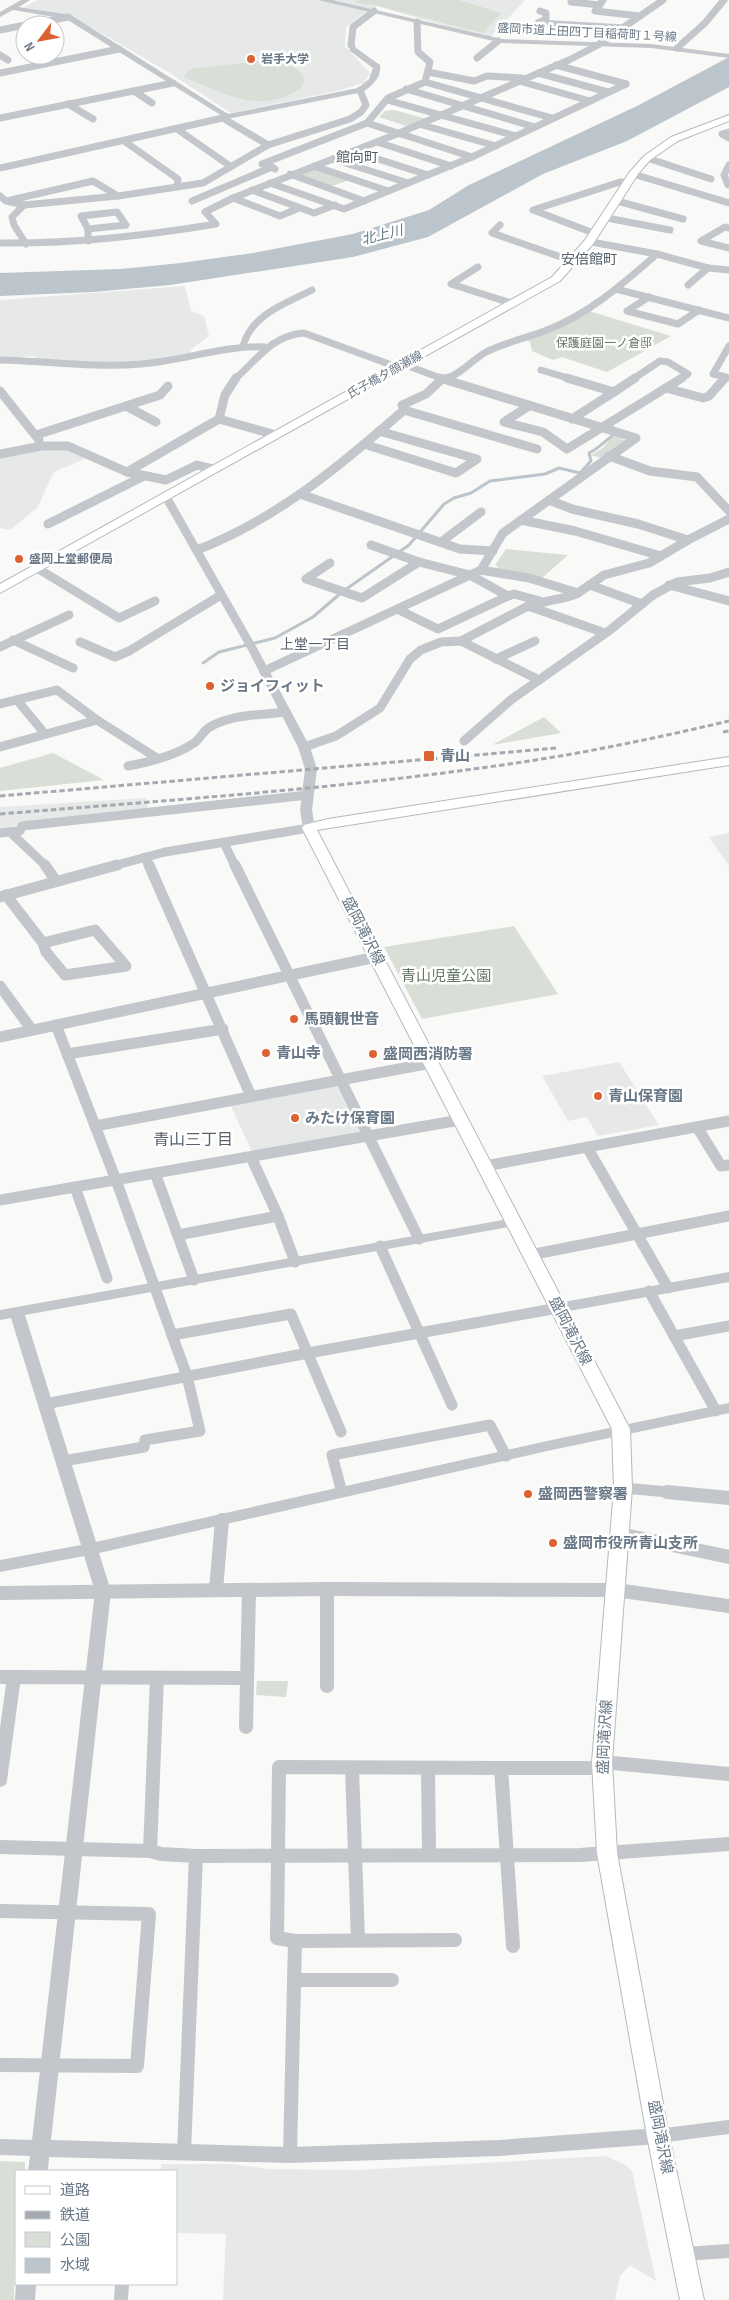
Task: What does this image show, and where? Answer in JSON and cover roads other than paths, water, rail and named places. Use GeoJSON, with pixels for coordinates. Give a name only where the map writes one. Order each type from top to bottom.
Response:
{"type":"FeatureCollection","features":[{"type":"Feature","properties":{"kind":"main road","name":"氏子橋夕顔瀬線"},"geometry":{"type":"LineString","coordinates":[[0,588],[556,279],[575,262],[594,238],[631,178],[647,158],[693,132],[728,126]]}},
{"type":"Feature","properties":{"kind":"main road"},"geometry":{"type":"LineString","coordinates":[[309,828],[328,823],[729,761]]}},
{"type":"Feature","properties":{"kind":"main road","name":"盛岡滝沢線"},"geometry":{"type":"LineString","coordinates":[[309,828],[620,1429],[623,1488],[602,1765],[607,1854],[658,2136],[684,2254],[692,2300]]}},
{"type":"Feature","properties":{"kind":"street"},"geometry":{"type":"LineString","coordinates":[[0,15],[26,0]]}},
{"type":"Feature","properties":{"kind":"street","name":"盛岡市道上田四丁目稲荷町１号線"},"geometry":{"type":"LineString","coordinates":[[322,0],[498,41],[676,48],[729,56]]}},
{"type":"Feature","properties":{"kind":"street"},"geometry":{"type":"LineString","coordinates":[[572,0],[571,2],[601,2]]}},
{"type":"Feature","properties":{"kind":"street"},"geometry":{"type":"LineString","coordinates":[[205,212],[252,190],[377,142],[556,65],[598,45],[640,16],[652,3],[663,0]]}},
{"type":"Feature","properties":{"kind":"street"},"geometry":{"type":"LineString","coordinates":[[676,48],[705,24],[724,0]]}},
{"type":"Feature","properties":{"kind":"street"},"geometry":{"type":"LineString","coordinates":[[601,2],[595,11],[640,16]]}},
{"type":"Feature","properties":{"kind":"street"},"geometry":{"type":"LineString","coordinates":[[12,8],[68,17],[227,117],[226,120],[268,146]]}},
{"type":"Feature","properties":{"kind":"street"},"geometry":{"type":"LineString","coordinates":[[0,168],[227,117],[360,90],[368,84],[377,71],[377,67],[353,49],[353,27],[374,11]]}},
{"type":"Feature","properties":{"kind":"street"},"geometry":{"type":"LineString","coordinates":[[540,12],[546,14],[546,19],[538,23],[624,28]]}},
{"type":"Feature","properties":{"kind":"street"},"geometry":{"type":"LineString","coordinates":[[417,22],[417,50],[430,62],[425,82]]}},
{"type":"Feature","properties":{"kind":"street"},"geometry":{"type":"LineString","coordinates":[[0,30],[15,27]]}},
{"type":"Feature","properties":{"kind":"street"},"geometry":{"type":"LineString","coordinates":[[477,58],[498,41]]}},
{"type":"Feature","properties":{"kind":"street"},"geometry":{"type":"LineString","coordinates":[[0,73],[119,49]]}},
{"type":"Feature","properties":{"kind":"street"},"geometry":{"type":"LineString","coordinates":[[0,55],[8,60]]}},
{"type":"Feature","properties":{"kind":"street"},"geometry":{"type":"LineString","coordinates":[[270,183],[344,209],[472,157],[626,84],[556,65]]}},
{"type":"Feature","properties":{"kind":"street"},"geometry":{"type":"LineString","coordinates":[[428,72],[474,81],[487,76],[521,80],[590,101]]}},
{"type":"Feature","properties":{"kind":"street"},"geometry":{"type":"LineString","coordinates":[[538,73],[608,92]]}},
{"type":"Feature","properties":{"kind":"street"},"geometry":{"type":"LineString","coordinates":[[364,201],[262,164],[367,123],[388,100],[406,89],[425,82],[552,118]]}},
{"type":"Feature","properties":{"kind":"street"},"geometry":{"type":"LineString","coordinates":[[0,118],[173,83]]}},
{"type":"Feature","properties":{"kind":"street"},"geometry":{"type":"LineString","coordinates":[[406,89],[535,127]]}},
{"type":"Feature","properties":{"kind":"street"},"geometry":{"type":"LineString","coordinates":[[3,199],[24,205],[118,196],[211,180],[230,166],[268,146],[350,119],[361,112],[366,104],[360,90]]}},
{"type":"Feature","properties":{"kind":"street"},"geometry":{"type":"LineString","coordinates":[[134,91],[152,103]]}},
{"type":"Feature","properties":{"kind":"street"},"geometry":{"type":"LineString","coordinates":[[388,100],[516,136]]}},
{"type":"Feature","properties":{"kind":"street"},"geometry":{"type":"LineString","coordinates":[[68,104],[93,120]]}},
{"type":"Feature","properties":{"kind":"street"},"geometry":{"type":"LineString","coordinates":[[367,123],[396,134],[472,157]]}},
{"type":"Feature","properties":{"kind":"street"},"geometry":{"type":"LineString","coordinates":[[419,124],[496,146]]}},
{"type":"Feature","properties":{"kind":"street"},"geometry":{"type":"LineString","coordinates":[[728,126],[722,134],[729,138]]}},
{"type":"Feature","properties":{"kind":"street"},"geometry":{"type":"LineString","coordinates":[[177,129],[230,166]]}},
{"type":"Feature","properties":{"kind":"street"},"geometry":{"type":"LineString","coordinates":[[124,141],[178,179],[177,186]]}},
{"type":"Feature","properties":{"kind":"street"},"geometry":{"type":"LineString","coordinates":[[377,142],[451,166]]}},
{"type":"Feature","properties":{"kind":"street"},"geometry":{"type":"LineString","coordinates":[[353,151],[428,175]]}},
{"type":"Feature","properties":{"kind":"street"},"geometry":{"type":"LineString","coordinates":[[334,158],[408,183]]}},
{"type":"Feature","properties":{"kind":"street"},"geometry":{"type":"LineString","coordinates":[[647,158],[712,179]]}},
{"type":"Feature","properties":{"kind":"street"},"geometry":{"type":"LineString","coordinates":[[728,185],[723,176],[724,169],[729,165]]}},
{"type":"Feature","properties":{"kind":"street"},"geometry":{"type":"LineString","coordinates":[[314,166],[388,191]]}},
{"type":"Feature","properties":{"kind":"street"},"geometry":{"type":"LineString","coordinates":[[192,201],[272,168]]}},
{"type":"Feature","properties":{"kind":"street"},"geometry":{"type":"LineString","coordinates":[[729,203],[686,191],[667,182],[631,178],[533,210],[594,238],[711,268],[729,270]]}},
{"type":"Feature","properties":{"kind":"street"},"geometry":{"type":"LineString","coordinates":[[3,199],[93,181],[118,196]]}},
{"type":"Feature","properties":{"kind":"street"},"geometry":{"type":"LineString","coordinates":[[0,243],[26,244],[88,241],[156,234],[216,224],[177,186]]}},
{"type":"Feature","properties":{"kind":"street"},"geometry":{"type":"LineString","coordinates":[[252,190],[314,214],[335,205]]}},
{"type":"Feature","properties":{"kind":"street"},"geometry":{"type":"LineString","coordinates":[[233,198],[280,216],[299,208]]}},
{"type":"Feature","properties":{"kind":"street"},"geometry":{"type":"LineString","coordinates":[[617,201],[634,204],[683,219]]}},
{"type":"Feature","properties":{"kind":"street"},"geometry":{"type":"LineString","coordinates":[[24,205],[12,217],[14,225],[26,244]]}},
{"type":"Feature","properties":{"kind":"street"},"geometry":{"type":"LineString","coordinates":[[88,229],[126,225],[118,212],[81,216],[88,229],[88,241]]}},
{"type":"Feature","properties":{"kind":"street"},"geometry":{"type":"LineString","coordinates":[[607,218],[670,230]]}},
{"type":"Feature","properties":{"kind":"street"},"geometry":{"type":"LineString","coordinates":[[500,225],[492,233],[575,262]]}},
{"type":"Feature","properties":{"kind":"street"},"geometry":{"type":"LineString","coordinates":[[729,228],[725,227],[701,241],[729,248]]}},
{"type":"Feature","properties":{"kind":"street"},"geometry":{"type":"LineString","coordinates":[[404,410],[402,405],[426,394],[485,353],[511,341],[548,330],[587,308],[616,289],[657,254]]}},
{"type":"Feature","properties":{"kind":"street"},"geometry":{"type":"LineString","coordinates":[[688,285],[711,268],[729,259]]}},
{"type":"Feature","properties":{"kind":"street"},"geometry":{"type":"LineString","coordinates":[[478,267],[450,284],[514,304]]}},
{"type":"Feature","properties":{"kind":"street"},"geometry":{"type":"LineString","coordinates":[[616,289],[729,318]]}},
{"type":"Feature","properties":{"kind":"street"},"geometry":{"type":"LineString","coordinates":[[243,346],[244,338],[252,326],[265,316],[312,290]]}},
{"type":"Feature","properties":{"kind":"street"},"geometry":{"type":"LineString","coordinates":[[649,297],[627,311],[678,324],[699,310]]}},
{"type":"Feature","properties":{"kind":"street"},"geometry":{"type":"LineString","coordinates":[[219,419],[220,407],[232,383],[250,366],[265,347],[293,333],[304,333],[400,366],[636,438],[548,500],[496,540],[488,564],[481,570],[264,671]]}},
{"type":"Feature","properties":{"kind":"street"},"geometry":{"type":"LineString","coordinates":[[0,360],[50,361],[100,366],[142,364],[216,353],[243,346],[265,347]]}},
{"type":"Feature","properties":{"kind":"street"},"geometry":{"type":"LineString","coordinates":[[666,388],[703,398],[709,396],[726,377],[713,374],[729,346]]}},
{"type":"Feature","properties":{"kind":"street"},"geometry":{"type":"LineString","coordinates":[[529,406],[504,422],[543,432],[567,449],[688,374],[668,362],[660,361],[572,419]]}},
{"type":"Feature","properties":{"kind":"street"},"geometry":{"type":"LineString","coordinates":[[541,370],[614,392]]}},
{"type":"Feature","properties":{"kind":"street"},"geometry":{"type":"LineString","coordinates":[[36,435],[160,395],[168,386]]}},
{"type":"Feature","properties":{"kind":"street"},"geometry":{"type":"LineString","coordinates":[[0,391],[36,435],[41,446]]}},
{"type":"Feature","properties":{"kind":"street"},"geometry":{"type":"LineString","coordinates":[[126,406],[156,422]]}},
{"type":"Feature","properties":{"kind":"street"},"geometry":{"type":"LineString","coordinates":[[197,550],[225,541],[253,528],[364,444],[404,410]]}},
{"type":"Feature","properties":{"kind":"street"},"geometry":{"type":"LineString","coordinates":[[404,410],[537,449]]}},
{"type":"Feature","properties":{"kind":"street"},"geometry":{"type":"LineString","coordinates":[[127,472],[219,419],[276,435]]}},
{"type":"Feature","properties":{"kind":"street"},"geometry":{"type":"LineString","coordinates":[[364,444],[456,474],[477,459],[379,431]]}},
{"type":"Feature","properties":{"kind":"street"},"geometry":{"type":"LineString","coordinates":[[0,454],[41,446],[59,445],[76,447],[127,472],[166,480],[196,465],[213,469]]}},
{"type":"Feature","properties":{"kind":"street"},"geometry":{"type":"LineString","coordinates":[[609,456],[650,471],[697,477],[729,511]]}},
{"type":"Feature","properties":{"kind":"street"},"geometry":{"type":"LineString","coordinates":[[48,524],[144,476]]}},
{"type":"Feature","properties":{"kind":"street"},"geometry":{"type":"LineString","coordinates":[[300,494],[460,549],[493,550]]}},
{"type":"Feature","properties":{"kind":"street"},"geometry":{"type":"LineString","coordinates":[[43,943],[95,930],[126,966],[65,975],[46,952],[43,943],[3,896],[145,857],[309,828],[306,810],[310,769],[304,747],[166,495]]}},
{"type":"Feature","properties":{"kind":"street"},"geometry":{"type":"LineString","coordinates":[[548,500],[572,509],[638,524],[688,540]]}},
{"type":"Feature","properties":{"kind":"street"},"geometry":{"type":"LineString","coordinates":[[440,542],[481,512]]}},
{"type":"Feature","properties":{"kind":"street"},"geometry":{"type":"LineString","coordinates":[[397,609],[438,629],[514,594],[540,601],[569,597],[604,575],[649,563],[729,519]]}},
{"type":"Feature","properties":{"kind":"street"},"geometry":{"type":"LineString","coordinates":[[521,520],[575,531],[661,556]]}},
{"type":"Feature","properties":{"kind":"street"},"geometry":{"type":"LineString","coordinates":[[371,545],[419,562],[470,575],[508,596]]}},
{"type":"Feature","properties":{"kind":"street"},"geometry":{"type":"LineString","coordinates":[[330,563],[306,579],[362,598],[419,562]]}},
{"type":"Feature","properties":{"kind":"street"},"geometry":{"type":"LineString","coordinates":[[37,568],[118,618],[155,601]]}},
{"type":"Feature","properties":{"kind":"street"},"geometry":{"type":"LineString","coordinates":[[481,570],[529,578],[578,593]]}},
{"type":"Feature","properties":{"kind":"street"},"geometry":{"type":"LineString","coordinates":[[464,740],[512,699],[669,585],[729,572]]}},
{"type":"Feature","properties":{"kind":"street"},"geometry":{"type":"LineString","coordinates":[[590,585],[642,604]]}},
{"type":"Feature","properties":{"kind":"street"},"geometry":{"type":"LineString","coordinates":[[669,585],[729,601]]}},
{"type":"Feature","properties":{"kind":"street"},"geometry":{"type":"LineString","coordinates":[[80,642],[115,657],[130,651],[221,595]]}},
{"type":"Feature","properties":{"kind":"street"},"geometry":{"type":"LineString","coordinates":[[531,607],[540,601]]}},
{"type":"Feature","properties":{"kind":"street"},"geometry":{"type":"LineString","coordinates":[[304,747],[336,736],[380,708],[410,658],[421,650],[441,642],[461,641],[530,605],[531,607],[605,633]]}},
{"type":"Feature","properties":{"kind":"street"},"geometry":{"type":"LineString","coordinates":[[0,647],[69,615]]}},
{"type":"Feature","properties":{"kind":"street"},"geometry":{"type":"LineString","coordinates":[[13,640],[73,668]]}},
{"type":"Feature","properties":{"kind":"street"},"geometry":{"type":"LineString","coordinates":[[461,641],[540,680]]}},
{"type":"Feature","properties":{"kind":"street"},"geometry":{"type":"LineString","coordinates":[[496,659],[535,642]]}},
{"type":"Feature","properties":{"kind":"street"},"geometry":{"type":"LineString","coordinates":[[0,704],[57,690],[97,720],[156,758]]}},
{"type":"Feature","properties":{"kind":"street"},"geometry":{"type":"LineString","coordinates":[[17,700],[45,734]]}},
{"type":"Feature","properties":{"kind":"street"},"geometry":{"type":"LineString","coordinates":[[128,766],[156,758],[195,743],[209,728],[232,719],[253,714],[286,712]]}},
{"type":"Feature","properties":{"kind":"street"},"geometry":{"type":"LineString","coordinates":[[0,747],[97,720]]}},
{"type":"Feature","properties":{"kind":"street"},"geometry":{"type":"LineString","coordinates":[[5,833],[20,831],[22,826],[308,795]]}},
{"type":"Feature","properties":{"kind":"street"},"geometry":{"type":"LineString","coordinates":[[5,833],[42,860],[56,881]]}},
{"type":"Feature","properties":{"kind":"street"},"geometry":{"type":"LineString","coordinates":[[224,843],[287,975],[342,1079],[419,1239]]}},
{"type":"Feature","properties":{"kind":"street"},"geometry":{"type":"LineString","coordinates":[[145,857],[207,992],[251,1096]]}},
{"type":"Feature","properties":{"kind":"street"},"geometry":{"type":"LineString","coordinates":[[0,1037],[376,957]]}},
{"type":"Feature","properties":{"kind":"street"},"geometry":{"type":"LineString","coordinates":[[0,986],[32,1030]]}},
{"type":"Feature","properties":{"kind":"street"},"geometry":{"type":"LineString","coordinates":[[56,1025],[116,1180],[187,1376],[200,1431],[145,1440],[144,1447],[63,1461]]}},
{"type":"Feature","properties":{"kind":"street"},"geometry":{"type":"LineString","coordinates":[[67,1054],[223,1029]]}},
{"type":"Feature","properties":{"kind":"street"},"geometry":{"type":"LineString","coordinates":[[95,1126],[431,1063]]}},
{"type":"Feature","properties":{"kind":"street"},"geometry":{"type":"LineString","coordinates":[[0,1200],[460,1120]]}},
{"type":"Feature","properties":{"kind":"street"},"geometry":{"type":"LineString","coordinates":[[485,1166],[729,1121]]}},
{"type":"Feature","properties":{"kind":"street"},"geometry":{"type":"LineString","coordinates":[[697,1127],[721,1166],[729,1165]]}},
{"type":"Feature","properties":{"kind":"street"},"geometry":{"type":"LineString","coordinates":[[587,1147],[668,1288]]}},
{"type":"Feature","properties":{"kind":"street"},"geometry":{"type":"LineString","coordinates":[[251,1157],[278,1216],[295,1262]]}},
{"type":"Feature","properties":{"kind":"street"},"geometry":{"type":"LineString","coordinates":[[155,1173],[194,1280]]}},
{"type":"Feature","properties":{"kind":"street"},"geometry":{"type":"LineString","coordinates":[[75,1187],[107,1278]]}},
{"type":"Feature","properties":{"kind":"street"},"geometry":{"type":"LineString","coordinates":[[178,1235],[278,1216]]}},
{"type":"Feature","properties":{"kind":"street"},"geometry":{"type":"LineString","coordinates":[[530,1255],[729,1216]]}},
{"type":"Feature","properties":{"kind":"street"},"geometry":{"type":"LineString","coordinates":[[0,1314],[514,1222]]}},
{"type":"Feature","properties":{"kind":"street"},"geometry":{"type":"LineString","coordinates":[[380,1246],[452,1405]]}},
{"type":"Feature","properties":{"kind":"street"},"geometry":{"type":"LineString","coordinates":[[45,1404],[308,1352],[729,1277]]}},
{"type":"Feature","properties":{"kind":"street"},"geometry":{"type":"LineString","coordinates":[[0,1566],[90,1550],[620,1429],[723,1409],[674,1336],[649,1291]]}},
{"type":"Feature","properties":{"kind":"street"},"geometry":{"type":"LineString","coordinates":[[17,1312],[103,1591],[38,2170]]}},
{"type":"Feature","properties":{"kind":"street"},"geometry":{"type":"LineString","coordinates":[[172,1335],[291,1314],[341,1432]]}},
{"type":"Feature","properties":{"kind":"street"},"geometry":{"type":"LineString","coordinates":[[674,1336],[729,1326]]}},
{"type":"Feature","properties":{"kind":"street"},"geometry":{"type":"LineString","coordinates":[[341,1489],[332,1455],[490,1425],[506,1456]]}},
{"type":"Feature","properties":{"kind":"street"},"geometry":{"type":"LineString","coordinates":[[623,1488],[729,1498]]}},
{"type":"Feature","properties":{"kind":"street"},"geometry":{"type":"LineString","coordinates":[[216,1590],[222,1520]]}},
{"type":"Feature","properties":{"kind":"street"},"geometry":{"type":"LineString","coordinates":[[620,1534],[729,1556]]}},
{"type":"Feature","properties":{"kind":"street"},"geometry":{"type":"LineString","coordinates":[[327,1589],[327,1686]]}},
{"type":"Feature","properties":{"kind":"street"},"geometry":{"type":"LineString","coordinates":[[0,1593],[327,1589],[616,1590],[729,1606]]}},
{"type":"Feature","properties":{"kind":"street"},"geometry":{"type":"LineString","coordinates":[[246,1727],[249,1590]]}},
{"type":"Feature","properties":{"kind":"street"},"geometry":{"type":"LineString","coordinates":[[0,1780],[7,1677],[247,1678]]}},
{"type":"Feature","properties":{"kind":"street"},"geometry":{"type":"LineString","coordinates":[[150,1851],[157,1678]]}},
{"type":"Feature","properties":{"kind":"street"},"geometry":{"type":"LineString","coordinates":[[455,1940],[295,1941],[277,1938],[279,1767],[501,1768],[602,1765],[729,1774]]}},
{"type":"Feature","properties":{"kind":"street"},"geometry":{"type":"LineString","coordinates":[[352,1768],[358,1940]]}},
{"type":"Feature","properties":{"kind":"street"},"geometry":{"type":"LineString","coordinates":[[428,1768],[429,1855]]}},
{"type":"Feature","properties":{"kind":"street"},"geometry":{"type":"LineString","coordinates":[[501,1768],[513,1946]]}},
{"type":"Feature","properties":{"kind":"street"},"geometry":{"type":"LineString","coordinates":[[0,1847],[150,1851],[161,1854],[196,1856],[355,1856],[607,1854],[729,1844]]}},
{"type":"Feature","properties":{"kind":"street"},"geometry":{"type":"LineString","coordinates":[[184,2152],[196,1856]]}},
{"type":"Feature","properties":{"kind":"street"},"geometry":{"type":"LineString","coordinates":[[0,1911],[149,1914],[137,2066],[0,2065]]}},
{"type":"Feature","properties":{"kind":"street"},"geometry":{"type":"LineString","coordinates":[[290,2155],[295,1941]]}},
{"type":"Feature","properties":{"kind":"street"},"geometry":{"type":"LineString","coordinates":[[294,1980],[392,1980]]}},
{"type":"Feature","properties":{"kind":"street"},"geometry":{"type":"LineString","coordinates":[[0,2148],[290,2155],[500,2148],[658,2136],[729,2127]]}},
{"type":"Feature","properties":{"kind":"street"},"geometry":{"type":"LineString","coordinates":[[684,2254],[729,2251]]}},
{"type":"Feature","properties":{"kind":"street"},"geometry":{"type":"LineString","coordinates":[[25,2300],[26,2285]]}},
{"type":"Feature","properties":{"kind":"street"},"geometry":{"type":"LineString","coordinates":[[121,2300],[122,2285]]}},
{"type":"Feature","properties":{"kind":"water","name":"北上川"},"geometry":{"type":"Polygon","coordinates":[[[729,57],[729,87],[627,141],[543,174],[428,237],[353,257],[170,285],[93,292],[0,296],[0,273],[121,269],[253,253],[353,234],[429,210],[469,185],[639,105],[729,57]]]}},
{"type":"Feature","properties":{"kind":"waterway"},"geometry":{"type":"LineString","coordinates":[[203,663],[219,652],[275,638],[313,617],[342,592],[409,545],[444,504],[454,498],[471,493],[490,481],[545,474],[559,468],[580,473],[591,461],[589,453],[614,435]]}},
{"type":"Feature","properties":{"kind":"railway"},"geometry":{"type":"LineString","coordinates":[[0,814],[343,785],[412,777],[571,754],[729,721]]}},
{"type":"Feature","properties":{"kind":"railway"},"geometry":{"type":"LineString","coordinates":[[723,732],[729,731]]}},
{"type":"Feature","properties":{"kind":"railway"},"geometry":{"type":"LineString","coordinates":[[0,796],[557,748]]}},
{"type":"Feature","properties":{"kind":"place","name":"岩手大学"},"geometry":{"type":"Point","coordinates":[251,59]}},
{"type":"Feature","properties":{"kind":"place","name":"盛岡上堂郵便局"},"geometry":{"type":"Point","coordinates":[19,559]}},
{"type":"Feature","properties":{"kind":"place","name":"ジョイフィット"},"geometry":{"type":"Point","coordinates":[210,686]}},
{"type":"Feature","properties":{"kind":"place","name":"青山"},"geometry":{"type":"Point","coordinates":[429,756]}},
{"type":"Feature","properties":{"kind":"place","name":"馬頭観世音"},"geometry":{"type":"Point","coordinates":[294,1019]}},
{"type":"Feature","properties":{"kind":"place","name":"青山寺"},"geometry":{"type":"Point","coordinates":[266,1053]}},
{"type":"Feature","properties":{"kind":"place","name":"盛岡西消防署"},"geometry":{"type":"Point","coordinates":[373,1054]}},
{"type":"Feature","properties":{"kind":"place","name":"青山保育園"},"geometry":{"type":"Point","coordinates":[598,1096]}},
{"type":"Feature","properties":{"kind":"place","name":"みたけ保育園"},"geometry":{"type":"Point","coordinates":[295,1118]}},
{"type":"Feature","properties":{"kind":"place","name":"盛岡西警察署"},"geometry":{"type":"Point","coordinates":[528,1494]}},
{"type":"Feature","properties":{"kind":"place","name":"盛岡市役所青山支所"},"geometry":{"type":"Point","coordinates":[553,1543]}},
{"type":"Feature","properties":{"kind":"district","name":"館向町"},"geometry":{"type":"Point","coordinates":[357,157]}},
{"type":"Feature","properties":{"kind":"district","name":"安倍館町"},"geometry":{"type":"Point","coordinates":[589,259]}},
{"type":"Feature","properties":{"kind":"district","name":"上堂一丁目"},"geometry":{"type":"Point","coordinates":[315,644]}},
{"type":"Feature","properties":{"kind":"district","name":"青山三丁目"},"geometry":{"type":"Point","coordinates":[193,1140]}},
{"type":"Feature","properties":{"kind":"park label","name":"保護庭園一ノ倉邸"},"geometry":{"type":"Point","coordinates":[604,343]}},
{"type":"Feature","properties":{"kind":"park label","name":"青山児童公園"},"geometry":{"type":"Point","coordinates":[446,976]}}]}
